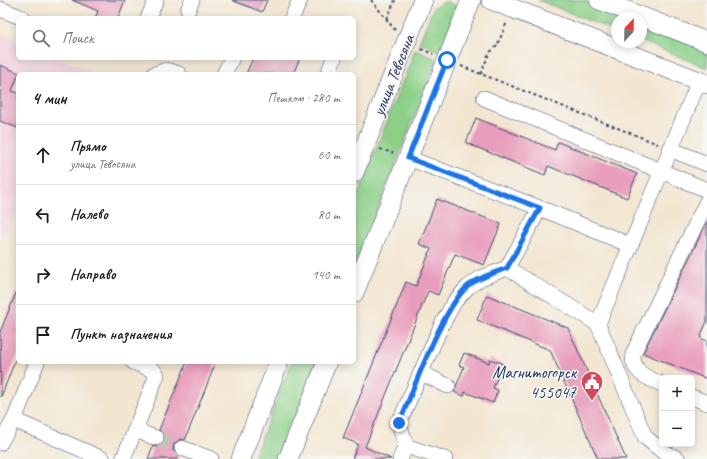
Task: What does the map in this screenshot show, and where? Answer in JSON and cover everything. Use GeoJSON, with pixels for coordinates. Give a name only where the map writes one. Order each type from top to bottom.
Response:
{"type":"FeatureCollection","features":[{"type":"Feature","properties":{"kind":"main road","name":"улица Тевосяна"},"geometry":{"type":"LineString","coordinates":[[356,166],[361,148],[422,0]]}},
{"type":"Feature","properties":{"kind":"main road"},"geometry":{"type":"LineString","coordinates":[[356,288],[471,0]]}},
{"type":"Feature","properties":{"kind":"main road"},"geometry":{"type":"LineString","coordinates":[[491,0],[703,82]]}},
{"type":"Feature","properties":{"kind":"main road"},"geometry":{"type":"LineString","coordinates":[[599,0],[707,42]]}},
{"type":"Feature","properties":{"kind":"main road"},"geometry":{"type":"LineString","coordinates":[[241,459],[278,364]]}},
{"type":"Feature","properties":{"kind":"main road"},"geometry":{"type":"LineString","coordinates":[[288,459],[326,364]]}},
{"type":"Feature","properties":{"kind":"lane"},"geometry":{"type":"LineString","coordinates":[[149,16],[156,0]]}},
{"type":"Feature","properties":{"kind":"lane"},"geometry":{"type":"LineString","coordinates":[[293,16],[300,0]]}},
{"type":"Feature","properties":{"kind":"lane"},"geometry":{"type":"LineString","coordinates":[[0,9],[18,16]]}},
{"type":"Feature","properties":{"kind":"lane"},"geometry":{"type":"LineString","coordinates":[[225,72],[231,60]]}},
{"type":"Feature","properties":{"kind":"lane"},"geometry":{"type":"LineString","coordinates":[[329,72],[333,60]]}},
{"type":"Feature","properties":{"kind":"lane"},"geometry":{"type":"LineString","coordinates":[[160,72],[166,70],[172,72]]}},
{"type":"Feature","properties":{"kind":"lane"},"geometry":{"type":"LineString","coordinates":[[598,324],[670,149],[703,82]]}},
{"type":"Feature","properties":{"kind":"lane"},"geometry":{"type":"LineString","coordinates":[[484,98],[707,190]]}},
{"type":"Feature","properties":{"kind":"lane"},"geometry":{"type":"LineString","coordinates":[[670,149],[707,164]]}},
{"type":"Feature","properties":{"kind":"lane"},"geometry":{"type":"LineString","coordinates":[[408,158],[540,208],[630,245]]}},
{"type":"Feature","properties":{"kind":"lane"},"geometry":{"type":"LineString","coordinates":[[659,383],[641,374],[635,368],[633,354],[706,205]]}},
{"type":"Feature","properties":{"kind":"lane"},"geometry":{"type":"LineString","coordinates":[[445,459],[403,453],[399,423],[442,324],[455,301],[468,287],[481,278],[507,268],[540,208]]}},
{"type":"Feature","properties":{"kind":"lane"},"geometry":{"type":"LineString","coordinates":[[507,268],[598,324],[645,437],[662,451],[678,459]]}},
{"type":"Feature","properties":{"kind":"lane"},"geometry":{"type":"LineString","coordinates":[[0,443],[14,420],[36,364]]}},
{"type":"Feature","properties":{"kind":"lane"},"geometry":{"type":"LineString","coordinates":[[123,459],[157,375],[153,370],[138,364]]}},
{"type":"Feature","properties":{"kind":"lane"},"geometry":{"type":"LineString","coordinates":[[421,374],[448,386]]}},
{"type":"Feature","properties":{"kind":"lane"},"geometry":{"type":"LineString","coordinates":[[695,397],[707,403]]}},
{"type":"Feature","properties":{"kind":"lane"},"geometry":{"type":"LineString","coordinates":[[14,420],[103,459]]}},
{"type":"Feature","properties":{"kind":"lane"},"geometry":{"type":"LineString","coordinates":[[135,430],[156,438]]}},
{"type":"Feature","properties":{"kind":"lane"},"geometry":{"type":"LineString","coordinates":[[182,448],[211,459]]}},
{"type":"Feature","properties":{"kind":"path"},"geometry":{"type":"LineString","coordinates":[[371,0],[399,34]]}},
{"type":"Feature","properties":{"kind":"path"},"geometry":{"type":"LineString","coordinates":[[387,20],[395,0]]}},
{"type":"Feature","properties":{"kind":"path"},"geometry":{"type":"LineString","coordinates":[[481,74],[489,53],[497,46],[513,8]]}},
{"type":"Feature","properties":{"kind":"path"},"geometry":{"type":"LineString","coordinates":[[462,66],[670,149]]}},
{"type":"Feature","properties":{"kind":"path"},"geometry":{"type":"LineString","coordinates":[[361,148],[408,158]]}},
{"type":"Feature","properties":{"kind":"shaded area"},"geometry":{"type":"Polygon","coordinates":[[[0,34],[16,40],[16,60],[64,60],[93,72],[16,72],[16,213],[9,230],[0,233],[0,34]]]}},
{"type":"Feature","properties":{"kind":"green space"},"geometry":{"type":"Polygon","coordinates":[[[538,0],[582,0],[613,12],[611,12],[611,30],[538,0]]]}},
{"type":"Feature","properties":{"kind":"green space"},"geometry":{"type":"Polygon","coordinates":[[[444,2],[448,2],[460,8],[448,55],[419,43],[433,8],[444,2]]]}},
{"type":"Feature","properties":{"kind":"green space"},"geometry":{"type":"Polygon","coordinates":[[[647,25],[707,49],[707,68],[647,43],[647,25]]]}},
{"type":"Feature","properties":{"kind":"green space"},"geometry":{"type":"Polygon","coordinates":[[[415,50],[437,59],[356,264],[356,200],[415,50]]]}},
{"type":"Feature","properties":{"kind":"green space"},"geometry":{"type":"Polygon","coordinates":[[[291,364],[316,364],[279,459],[253,459],[291,364]]]}},
{"type":"Feature","properties":{"kind":"building"},"geometry":{"type":"Polygon","coordinates":[[[72,0],[125,0],[119,16],[96,16],[98,11],[72,0]]]}},
{"type":"Feature","properties":{"kind":"building"},"geometry":{"type":"Polygon","coordinates":[[[232,0],[267,0],[262,12],[232,0]]]}},
{"type":"Feature","properties":{"kind":"building"},"geometry":{"type":"Polygon","coordinates":[[[252,60],[299,60],[294,72],[247,72],[252,60]]]}},
{"type":"Feature","properties":{"kind":"building"},"geometry":{"type":"Polygon","coordinates":[[[0,65],[17,72],[16,81],[12,91],[16,92],[16,127],[0,121],[0,65]]]}},
{"type":"Feature","properties":{"kind":"building"},"geometry":{"type":"Polygon","coordinates":[[[476,118],[555,150],[558,142],[637,174],[627,198],[548,166],[545,175],[466,143],[476,118]]]}},
{"type":"Feature","properties":{"kind":"building"},"geometry":{"type":"Polygon","coordinates":[[[437,199],[501,224],[484,265],[455,254],[438,295],[428,291],[365,447],[391,459],[352,459],[358,444],[343,438],[406,282],[416,286],[431,249],[419,244],[437,199]]]}},
{"type":"Feature","properties":{"kind":"building"},"geometry":{"type":"Polygon","coordinates":[[[707,222],[707,321],[700,338],[707,341],[707,379],[643,353],[707,222]]]}},
{"type":"Feature","properties":{"kind":"building"},"geometry":{"type":"Polygon","coordinates":[[[16,293],[16,358],[1,397],[0,332],[16,293]]]}},
{"type":"Feature","properties":{"kind":"building"},"geometry":{"type":"Polygon","coordinates":[[[487,295],[568,328],[626,459],[598,459],[550,350],[477,320],[487,295]]]}},
{"type":"Feature","properties":{"kind":"building"},"geometry":{"type":"Polygon","coordinates":[[[464,353],[489,363],[490,359],[503,364],[493,388],[498,390],[493,403],[465,392],[464,396],[454,392],[464,367],[459,365],[464,353]]]}},
{"type":"Feature","properties":{"kind":"building"},"geometry":{"type":"Polygon","coordinates":[[[186,364],[215,364],[185,440],[180,439],[174,444],[173,450],[178,456],[177,459],[148,459],[153,446],[158,447],[164,442],[165,436],[159,430],[186,364]]]}},
{"type":"Feature","properties":{"kind":"tunnel"},"geometry":{"type":"LineString","coordinates":[[156,438],[182,448]]}},
{"type":"Feature","properties":{"kind":"place","name":"Магнитогорск 455047"},"geometry":{"type":"Point","coordinates":[592,402]}},
{"type":"Feature","properties":{"kind":"route"},"geometry":{"type":"LineString","coordinates":[[399,423],[442,324],[455,301],[468,287],[481,278],[507,268],[540,208],[408,158],[447,60]]}}]}
